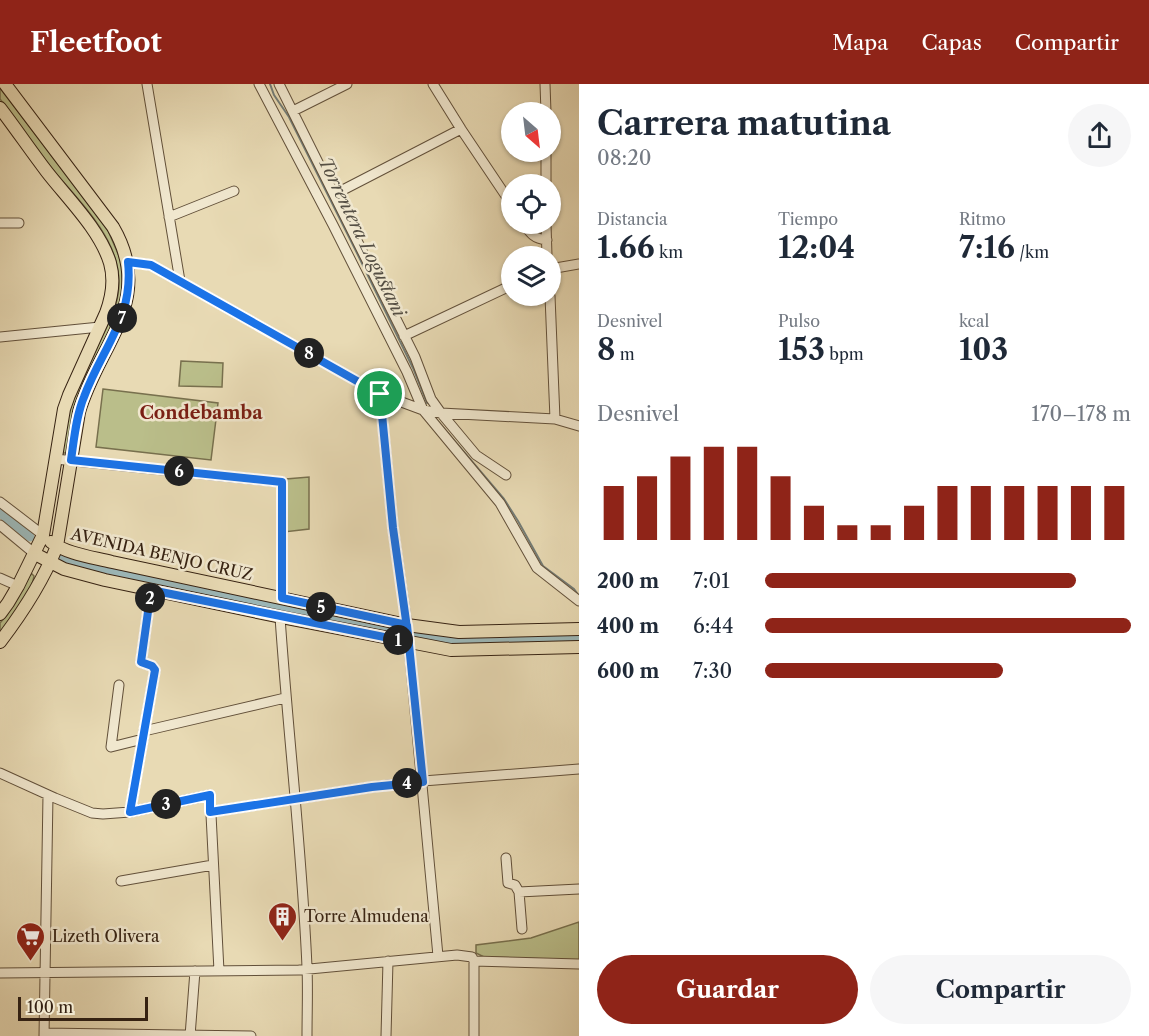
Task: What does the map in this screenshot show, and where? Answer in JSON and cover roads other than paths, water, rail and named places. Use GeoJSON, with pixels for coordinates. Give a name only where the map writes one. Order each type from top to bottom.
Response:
{"type":"FeatureCollection","features":[{"type":"Feature","properties":{"kind":"main road"},"geometry":{"type":"LineString","coordinates":[[0,642],[21,615],[57,546],[83,397],[120,323],[129,289],[128,262],[114,227],[5,84]]}},
{"type":"Feature","properties":{"kind":"main road"},"geometry":{"type":"LineString","coordinates":[[0,108],[97,234],[105,249],[113,281],[111,300],[64,409],[43,536],[18,586],[0,614]]}},
{"type":"Feature","properties":{"kind":"main road","name":"AVENIDA BENJO CRUZ"},"geometry":{"type":"LineString","coordinates":[[43,536],[57,546],[78,554],[407,625],[459,632],[579,629]]}},
{"type":"Feature","properties":{"kind":"main road"},"geometry":{"type":"LineString","coordinates":[[35,554],[64,569],[105,580],[451,650],[579,647]]}},
{"type":"Feature","properties":{"kind":"street"},"geometry":{"type":"LineString","coordinates":[[147,84],[180,281]]}},
{"type":"Feature","properties":{"kind":"street"},"geometry":{"type":"LineString","coordinates":[[258,84],[333,225],[407,372],[423,410],[500,503],[537,568],[579,601]]}},
{"type":"Feature","properties":{"kind":"street"},"geometry":{"type":"LineString","coordinates":[[279,84],[415,357],[431,399],[476,455],[506,475]]}},
{"type":"Feature","properties":{"kind":"street"},"geometry":{"type":"LineString","coordinates":[[293,111],[347,84]]}},
{"type":"Feature","properties":{"kind":"street"},"geometry":{"type":"LineString","coordinates":[[433,84],[501,189]]}},
{"type":"Feature","properties":{"kind":"street"},"geometry":{"type":"LineString","coordinates":[[545,84],[546,102]]}},
{"type":"Feature","properties":{"kind":"street"},"geometry":{"type":"LineString","coordinates":[[335,194],[461,129]]}},
{"type":"Feature","properties":{"kind":"street"},"geometry":{"type":"LineString","coordinates":[[169,217],[234,191]]}},
{"type":"Feature","properties":{"kind":"street"},"geometry":{"type":"LineString","coordinates":[[0,223],[19,223]]}},
{"type":"Feature","properties":{"kind":"street"},"geometry":{"type":"LineString","coordinates":[[531,234],[540,240],[546,240]]}},
{"type":"Feature","properties":{"kind":"street"},"geometry":{"type":"LineString","coordinates":[[546,234],[547,246]]}},
{"type":"Feature","properties":{"kind":"street"},"geometry":{"type":"LineString","coordinates":[[128,262],[151,265],[380,394],[423,410],[555,419],[579,426]]}},
{"type":"Feature","properties":{"kind":"street"},"geometry":{"type":"LineString","coordinates":[[561,267],[579,264]]}},
{"type":"Feature","properties":{"kind":"street"},"geometry":{"type":"LineString","coordinates":[[404,336],[501,290]]}},
{"type":"Feature","properties":{"kind":"street"},"geometry":{"type":"LineString","coordinates":[[550,306],[555,419]]}},
{"type":"Feature","properties":{"kind":"street"},"geometry":{"type":"LineString","coordinates":[[0,338],[100,327]]}},
{"type":"Feature","properties":{"kind":"street"},"geometry":{"type":"LineString","coordinates":[[380,394],[393,528],[409,642],[438,956]]}},
{"type":"Feature","properties":{"kind":"street"},"geometry":{"type":"LineString","coordinates":[[55,459],[282,482],[282,598]]}},
{"type":"Feature","properties":{"kind":"street","name":"AVENIDA BENJO CRUZ"},"geometry":{"type":"LineString","coordinates":[[0,502],[43,536]]}},
{"type":"Feature","properties":{"kind":"street"},"geometry":{"type":"LineString","coordinates":[[0,525],[35,554]]}},
{"type":"Feature","properties":{"kind":"street"},"geometry":{"type":"LineString","coordinates":[[0,578],[18,586]]}},
{"type":"Feature","properties":{"kind":"street"},"geometry":{"type":"LineString","coordinates":[[130,812],[155,670],[152,666],[141,662],[151,590]]}},
{"type":"Feature","properties":{"kind":"street"},"geometry":{"type":"LineString","coordinates":[[280,617],[285,698],[296,798],[307,969],[307,1036]]}},
{"type":"Feature","properties":{"kind":"street"},"geometry":{"type":"LineString","coordinates":[[119,685],[111,747],[144,735],[285,698]]}},
{"type":"Feature","properties":{"kind":"street"},"geometry":{"type":"LineString","coordinates":[[210,812],[372,787],[579,769]]}},
{"type":"Feature","properties":{"kind":"street"},"geometry":{"type":"LineString","coordinates":[[0,773],[93,813],[130,812],[210,795],[219,971]]}},
{"type":"Feature","properties":{"kind":"street"},"geometry":{"type":"LineString","coordinates":[[48,795],[44,1034],[251,1036]]}},
{"type":"Feature","properties":{"kind":"street"},"geometry":{"type":"LineString","coordinates":[[506,858],[508,882],[515,885],[519,892],[522,928]]}},
{"type":"Feature","properties":{"kind":"street"},"geometry":{"type":"LineString","coordinates":[[121,881],[213,864]]}},
{"type":"Feature","properties":{"kind":"street"},"geometry":{"type":"LineString","coordinates":[[519,892],[579,889]]}},
{"type":"Feature","properties":{"kind":"street"},"geometry":{"type":"LineString","coordinates":[[0,973],[307,969],[457,955],[472,957],[474,961],[474,1036]]}},
{"type":"Feature","properties":{"kind":"street"},"geometry":{"type":"LineString","coordinates":[[386,1036],[388,961]]}},
{"type":"Feature","properties":{"kind":"street"},"geometry":{"type":"LineString","coordinates":[[474,961],[579,964]]}},
{"type":"Feature","properties":{"kind":"street"},"geometry":{"type":"LineString","coordinates":[[190,1035],[195,971]]}},
{"type":"Feature","properties":{"kind":"waterway","name":"Torrentera Logustani"},"geometry":{"type":"LineString","coordinates":[[270,84],[355,249],[413,368],[427,403]]}},
{"type":"Feature","properties":{"kind":"waterway","name":"Torrentera Logustani"},"geometry":{"type":"LineString","coordinates":[[435,418],[504,499],[543,566],[574,589],[579,596]]}},
{"type":"Feature","properties":{"kind":"waterway"},"geometry":{"type":"LineString","coordinates":[[0,513],[30,537]]}},
{"type":"Feature","properties":{"kind":"waterway"},"geometry":{"type":"LineString","coordinates":[[61,558],[400,632]]}},
{"type":"Feature","properties":{"kind":"waterway"},"geometry":{"type":"LineString","coordinates":[[414,634],[443,641],[579,639]]}},
{"type":"Feature","properties":{"kind":"place","name":"Torre Almudena"},"geometry":{"type":"Point","coordinates":[283,942]}},
{"type":"Feature","properties":{"kind":"place","name":"Lizeth Olivera"},"geometry":{"type":"Point","coordinates":[31,962]}},
{"type":"Feature","properties":{"kind":"district","name":"Condebamba"},"geometry":{"type":"Point","coordinates":[201,413]}}]}
